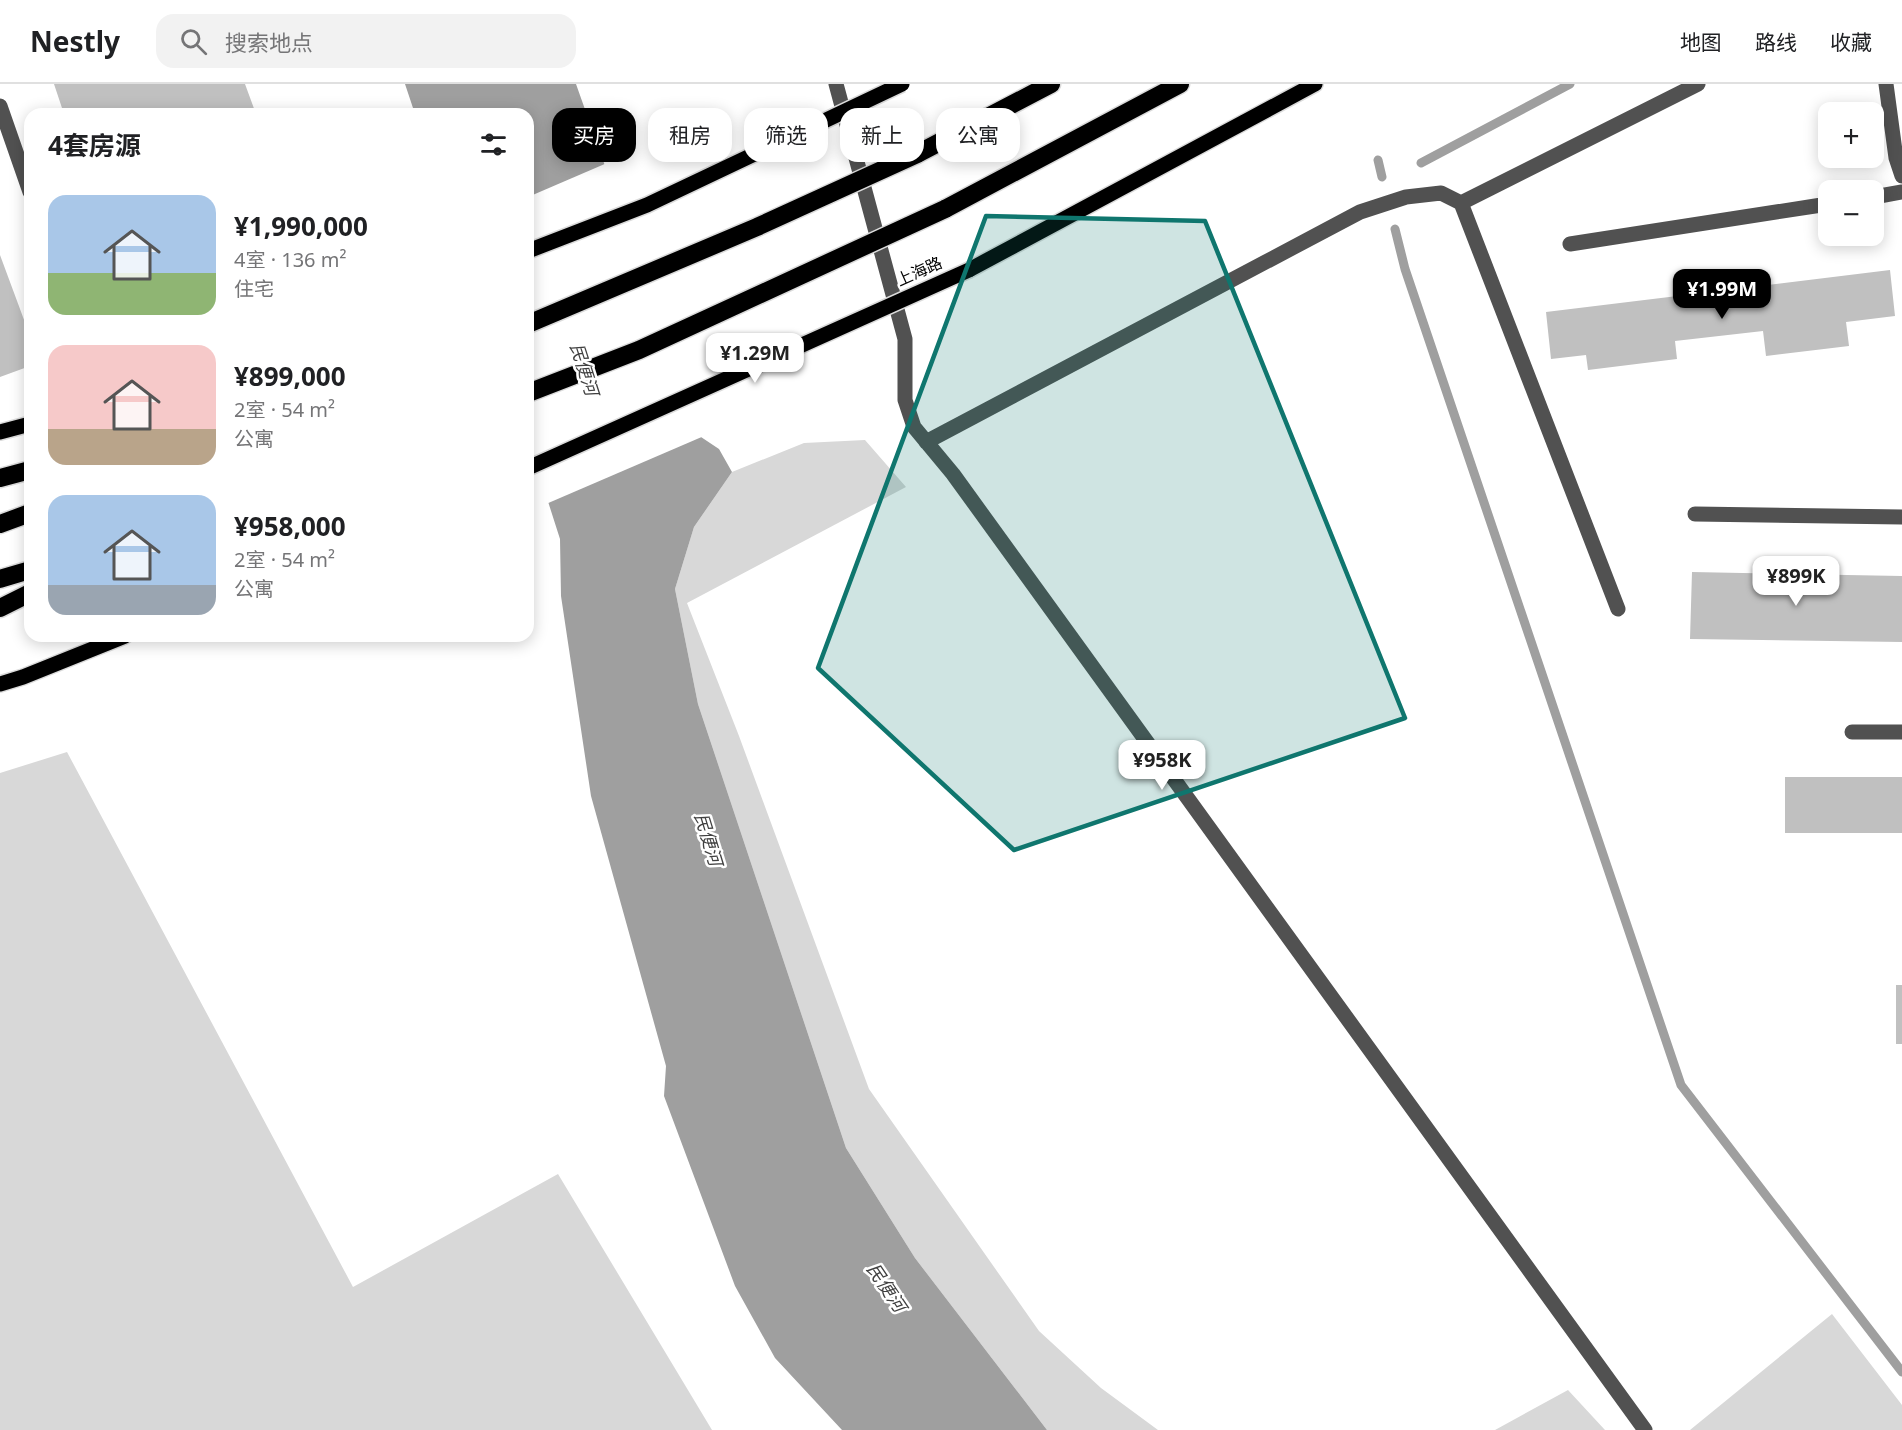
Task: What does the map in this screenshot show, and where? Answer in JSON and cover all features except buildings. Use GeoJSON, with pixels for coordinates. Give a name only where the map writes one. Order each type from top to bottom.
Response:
{"type":"FeatureCollection","features":[{"type":"Feature","properties":{"kind":"highway"},"geometry":{"type":"LineString","coordinates":[[534,321],[757,227],[916,154],[1051,84]]}},
{"type":"Feature","properties":{"kind":"highway"},"geometry":{"type":"LineString","coordinates":[[534,391],[639,350],[945,208],[1180,84]]}},
{"type":"Feature","properties":{"kind":"highway"},"geometry":{"type":"LineString","coordinates":[[0,478],[24,472]]}},
{"type":"Feature","properties":{"kind":"highway"},"geometry":{"type":"LineString","coordinates":[[0,524],[24,515]]}},
{"type":"Feature","properties":{"kind":"highway"},"geometry":{"type":"LineString","coordinates":[[0,579],[24,572]]}},
{"type":"Feature","properties":{"kind":"highway"},"geometry":{"type":"LineString","coordinates":[[0,608],[24,596]]}},
{"type":"Feature","properties":{"kind":"main road"},"geometry":{"type":"LineString","coordinates":[[534,248],[647,205],[902,84]]}},
{"type":"Feature","properties":{"kind":"main road","name":"上海路"},"geometry":{"type":"LineString","coordinates":[[534,465],[969,270],[1315,84]]}},
{"type":"Feature","properties":{"kind":"main road"},"geometry":{"type":"LineString","coordinates":[[0,432],[24,426]]}},
{"type":"Feature","properties":{"kind":"main road"},"geometry":{"type":"LineString","coordinates":[[0,684],[110,642]]}},
{"type":"Feature","properties":{"kind":"street"},"geometry":{"type":"LineString","coordinates":[[837,84],[905,339],[905,400],[914,428],[967,494],[1644,1430]]}},
{"type":"Feature","properties":{"kind":"street"},"geometry":{"type":"LineString","coordinates":[[1461,203],[1698,84]]}},
{"type":"Feature","properties":{"kind":"street"},"geometry":{"type":"LineString","coordinates":[[1886,84],[1896,117],[1896,158],[1902,176]]}},
{"type":"Feature","properties":{"kind":"street"},"geometry":{"type":"LineString","coordinates":[[0,106],[24,175]]}},
{"type":"Feature","properties":{"kind":"street"},"geometry":{"type":"LineString","coordinates":[[1884,195],[1902,192]]}},
{"type":"Feature","properties":{"kind":"street"},"geometry":{"type":"LineString","coordinates":[[926,442],[1360,212],[1406,197],[1441,193],[1461,203],[1618,609]]}},
{"type":"Feature","properties":{"kind":"street"},"geometry":{"type":"LineString","coordinates":[[1570,244],[1818,206]]}},
{"type":"Feature","properties":{"kind":"street"},"geometry":{"type":"LineString","coordinates":[[1695,514],[1902,517]]}},
{"type":"Feature","properties":{"kind":"street"},"geometry":{"type":"LineString","coordinates":[[1852,732],[1902,732]]}},
{"type":"Feature","properties":{"kind":"highlighted area"},"geometry":{"type":"Polygon","coordinates":[[[986,216],[1205,221],[1405,718],[1014,850],[818,668],[986,216]]]}},
{"type":"Feature","properties":{"kind":"shaded area"},"geometry":{"type":"Polygon","coordinates":[[[865,440],[906,487],[687,603],[739,736],[869,1089],[1039,1331],[1101,1388],[1158,1430],[1047,1430],[915,1258],[846,1148],[698,704],[675,589],[694,527],[732,472],[804,443],[865,440]]]}},
{"type":"Feature","properties":{"kind":"shaded area"},"geometry":{"type":"Polygon","coordinates":[[[67,752],[353,1287],[558,1174],[712,1430],[0,1430],[0,773],[67,752]]]}},
{"type":"Feature","properties":{"kind":"shaded area"},"geometry":{"type":"Polygon","coordinates":[[[1832,1314],[1902,1405],[1902,1430],[1690,1430],[1832,1314]]]}},
{"type":"Feature","properties":{"kind":"shaded area"},"geometry":{"type":"Polygon","coordinates":[[[1568,1390],[1605,1430],[1495,1430],[1568,1390]]]}},
{"type":"Feature","properties":{"kind":"water","name":"民便河"},"geometry":{"type":"Polygon","coordinates":[[[405,84],[576,84],[584,108],[552,108],[552,162],[604,162],[701,437],[719,449],[732,472],[694,527],[675,589],[698,704],[846,1148],[915,1258],[1047,1430],[842,1430],[775,1358],[735,1286],[664,1096],[666,1066],[591,796],[561,596],[560,539],[534,458],[534,108],[413,108],[405,84]]]}},
{"type":"Feature","properties":{"kind":"pier"},"geometry":{"type":"Polygon","coordinates":[[[607,163],[704,436],[546,504],[534,467],[534,194],[607,163]]]}},
{"type":"Feature","properties":{"kind":"waterway"},"geometry":{"type":"LineString","coordinates":[[1421,163],[1570,84]]}},
{"type":"Feature","properties":{"kind":"waterway"},"geometry":{"type":"LineString","coordinates":[[1378,160],[1382,177]]}},
{"type":"Feature","properties":{"kind":"waterway"},"geometry":{"type":"LineString","coordinates":[[1395,229],[1405,269],[1681,1085],[1902,1372]]}}]}
